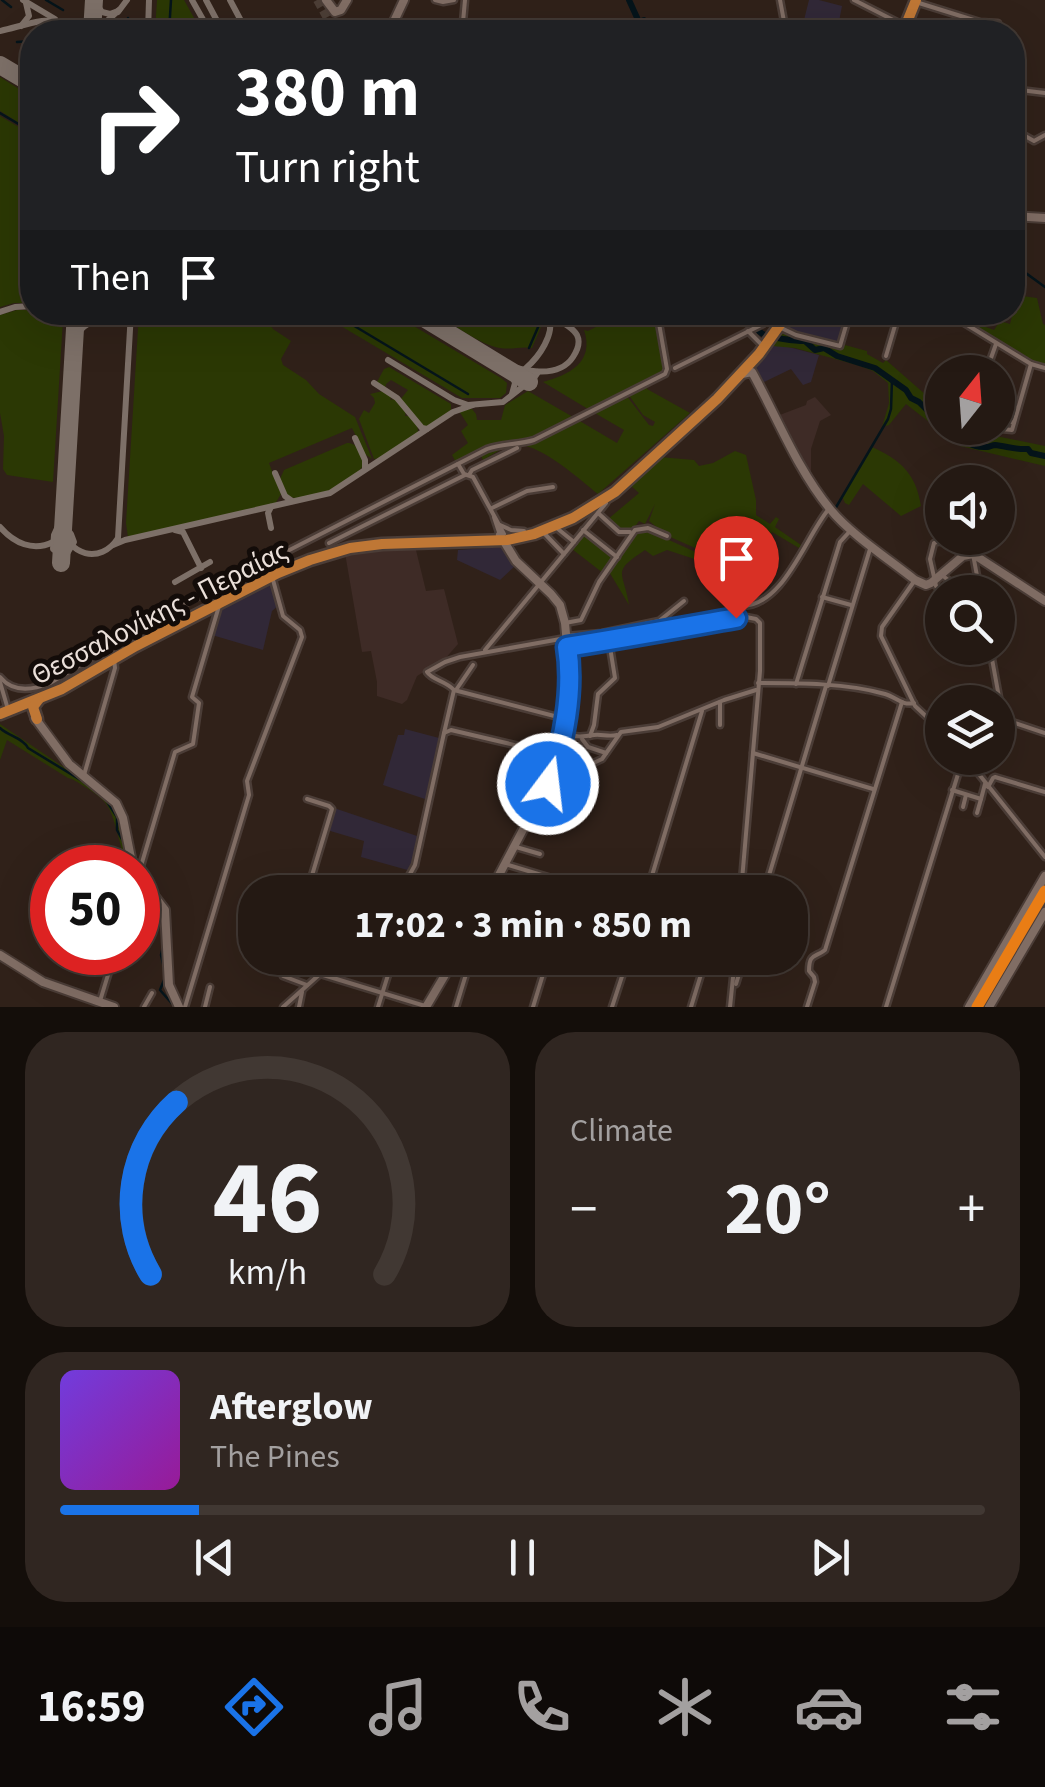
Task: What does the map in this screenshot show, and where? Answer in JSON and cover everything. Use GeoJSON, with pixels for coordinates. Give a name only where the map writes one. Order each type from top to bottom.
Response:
{"type":"FeatureCollection","features":[{"type":"Feature","properties":{"kind":"highway"},"geometry":{"type":"LineString","coordinates":[[979,1007],[1045,891]]}},
{"type":"Feature","properties":{"kind":"highway"},"geometry":{"type":"LineString","coordinates":[[979,1007],[1045,900]]}},
{"type":"Feature","properties":{"kind":"main road","name":"Θεσσαλονίκης - Περαίας"},"geometry":{"type":"LineString","coordinates":[[5,709],[34,706],[114,659],[293,566],[344,550],[398,542],[502,538],[543,531],[590,510],[616,492],[748,370],[776,325]]}},
{"type":"Feature","properties":{"kind":"main road","name":"Θεσσαλονίκης - Περαίας"},"geometry":{"type":"LineString","coordinates":[[34,706],[68,679],[139,638],[308,555],[376,539],[502,538],[577,512],[620,483],[765,343]]}},
{"type":"Feature","properties":{"kind":"street"},"geometry":{"type":"LineString","coordinates":[[326,0],[335,12],[347,0]]}},
{"type":"Feature","properties":{"kind":"street"},"geometry":{"type":"LineString","coordinates":[[435,0],[454,0]]}},
{"type":"Feature","properties":{"kind":"street"},"geometry":{"type":"LineString","coordinates":[[854,0],[895,20]]}},
{"type":"Feature","properties":{"kind":"street"},"geometry":{"type":"LineString","coordinates":[[918,1],[974,20]]}},
{"type":"Feature","properties":{"kind":"street"},"geometry":{"type":"LineString","coordinates":[[5,709],[1,685],[32,688],[54,681],[176,608],[457,465],[496,446],[534,440],[664,374],[667,369],[659,325]]}},
{"type":"Feature","properties":{"kind":"street"},"geometry":{"type":"LineString","coordinates":[[675,368],[751,330],[773,328],[840,346],[846,325]]}},
{"type":"Feature","properties":{"kind":"street"},"geometry":{"type":"LineString","coordinates":[[886,356],[895,325]]}},
{"type":"Feature","properties":{"kind":"street"},"geometry":{"type":"LineString","coordinates":[[967,325],[1045,368]]}},
{"type":"Feature","properties":{"kind":"street"},"geometry":{"type":"LineString","coordinates":[[751,330],[765,343]]}},
{"type":"Feature","properties":{"kind":"street"},"geometry":{"type":"LineString","coordinates":[[992,355],[996,343]]}},
{"type":"Feature","properties":{"kind":"street"},"geometry":{"type":"LineString","coordinates":[[1015,418],[1032,364]]}},
{"type":"Feature","properties":{"kind":"street"},"geometry":{"type":"LineString","coordinates":[[748,370],[830,509],[925,585]]}},
{"type":"Feature","properties":{"kind":"street"},"geometry":{"type":"LineString","coordinates":[[329,544],[518,448]]}},
{"type":"Feature","properties":{"kind":"street"},"geometry":{"type":"LineString","coordinates":[[457,465],[465,475],[472,476],[518,564],[559,603],[567,641],[569,684],[557,755],[548,784],[499,875]]}},
{"type":"Feature","properties":{"kind":"street"},"geometry":{"type":"LineString","coordinates":[[490,508],[526,492],[553,487]]}},
{"type":"Feature","properties":{"kind":"street"},"geometry":{"type":"LineString","coordinates":[[484,652],[616,492]]}},
{"type":"Feature","properties":{"kind":"street"},"geometry":{"type":"LineString","coordinates":[[742,606],[756,604],[777,589],[830,509]]}},
{"type":"Feature","properties":{"kind":"street"},"geometry":{"type":"LineString","coordinates":[[598,513],[623,534],[648,528],[666,536]]}},
{"type":"Feature","properties":{"kind":"street"},"geometry":{"type":"LineString","coordinates":[[362,514],[367,524]]}},
{"type":"Feature","properties":{"kind":"street"},"geometry":{"type":"LineString","coordinates":[[494,517],[502,538]]}},
{"type":"Feature","properties":{"kind":"street"},"geometry":{"type":"LineString","coordinates":[[555,526],[574,542]]}},
{"type":"Feature","properties":{"kind":"street"},"geometry":{"type":"LineString","coordinates":[[796,684],[840,542],[851,529]]}},
{"type":"Feature","properties":{"kind":"street"},"geometry":{"type":"LineString","coordinates":[[583,530],[616,556]]}},
{"type":"Feature","properties":{"kind":"street"},"geometry":{"type":"LineString","coordinates":[[565,622],[580,622],[603,576],[635,530]]}},
{"type":"Feature","properties":{"kind":"street"},"geometry":{"type":"LineString","coordinates":[[543,531],[564,554]]}},
{"type":"Feature","properties":{"kind":"street"},"geometry":{"type":"LineString","coordinates":[[769,875],[872,545]]}},
{"type":"Feature","properties":{"kind":"street"},"geometry":{"type":"LineString","coordinates":[[944,575],[968,555]]}},
{"type":"Feature","properties":{"kind":"street"},"geometry":{"type":"LineString","coordinates":[[968,555],[974,575]]}},
{"type":"Feature","properties":{"kind":"street"},"geometry":{"type":"LineString","coordinates":[[968,555],[1045,601]]}},
{"type":"Feature","properties":{"kind":"street"},"geometry":{"type":"LineString","coordinates":[[182,1007],[246,806],[247,781],[301,642],[300,630],[283,616],[274,580]]}},
{"type":"Feature","properties":{"kind":"street"},"geometry":{"type":"LineString","coordinates":[[915,580],[880,633],[914,703],[925,716]]}},
{"type":"Feature","properties":{"kind":"street"},"geometry":{"type":"LineString","coordinates":[[822,597],[852,605]]}},
{"type":"Feature","properties":{"kind":"street"},"geometry":{"type":"LineString","coordinates":[[564,719],[455,690],[427,672],[447,661],[484,652],[567,641],[659,621],[684,602]]}},
{"type":"Feature","properties":{"kind":"street"},"geometry":{"type":"LineString","coordinates":[[148,845],[176,752],[193,744],[198,703],[192,698],[220,603]]}},
{"type":"Feature","properties":{"kind":"street"},"geometry":{"type":"LineString","coordinates":[[567,641],[608,642],[658,630],[751,617],[758,621],[758,690],[742,875]]}},
{"type":"Feature","properties":{"kind":"street"},"geometry":{"type":"LineString","coordinates":[[590,736],[598,694],[615,678],[608,642]]}},
{"type":"Feature","properties":{"kind":"street"},"geometry":{"type":"LineString","coordinates":[[84,776],[116,668],[114,659]]}},
{"type":"Feature","properties":{"kind":"street"},"geometry":{"type":"LineString","coordinates":[[409,875],[418,855],[455,690],[473,665]]}},
{"type":"Feature","properties":{"kind":"street"},"geometry":{"type":"LineString","coordinates":[[993,665],[1003,719],[1045,733]]}},
{"type":"Feature","properties":{"kind":"street"},"geometry":{"type":"LineString","coordinates":[[758,683],[882,693],[908,705],[914,703]]}},
{"type":"Feature","properties":{"kind":"street"},"geometry":{"type":"LineString","coordinates":[[561,734],[582,739],[658,727],[758,690]]}},
{"type":"Feature","properties":{"kind":"street"},"geometry":{"type":"LineString","coordinates":[[720,702],[720,725]]}},
{"type":"Feature","properties":{"kind":"street"},"geometry":{"type":"LineString","coordinates":[[808,1007],[815,982],[808,971],[811,959],[825,950],[902,702]]}},
{"type":"Feature","properties":{"kind":"street"},"geometry":{"type":"LineString","coordinates":[[34,706],[70,764],[116,804],[128,845]]}},
{"type":"Feature","properties":{"kind":"street"},"geometry":{"type":"LineString","coordinates":[[652,875],[704,708]]}},
{"type":"Feature","properties":{"kind":"street"},"geometry":{"type":"LineString","coordinates":[[445,731],[557,755]]}},
{"type":"Feature","properties":{"kind":"street"},"geometry":{"type":"LineString","coordinates":[[548,784],[598,761],[621,732]]}},
{"type":"Feature","properties":{"kind":"street"},"geometry":{"type":"LineString","coordinates":[[582,739],[588,747],[606,753]]}},
{"type":"Feature","properties":{"kind":"street"},"geometry":{"type":"LineString","coordinates":[[753,753],[874,790]]}},
{"type":"Feature","properties":{"kind":"street"},"geometry":{"type":"LineString","coordinates":[[886,1007],[958,775]]}},
{"type":"Feature","properties":{"kind":"street"},"geometry":{"type":"LineString","coordinates":[[978,775],[1045,857]]}},
{"type":"Feature","properties":{"kind":"street"},"geometry":{"type":"LineString","coordinates":[[977,814],[987,785],[994,777],[1045,792]]}},
{"type":"Feature","properties":{"kind":"street"},"geometry":{"type":"LineString","coordinates":[[952,790],[981,799]]}},
{"type":"Feature","properties":{"kind":"street"},"geometry":{"type":"LineString","coordinates":[[964,807],[966,795]]}},
{"type":"Feature","properties":{"kind":"street"},"geometry":{"type":"LineString","coordinates":[[307,799],[332,809],[311,875]]}},
{"type":"Feature","properties":{"kind":"street"},"geometry":{"type":"LineString","coordinates":[[515,846],[540,854]]}},
{"type":"Feature","properties":{"kind":"street"},"geometry":{"type":"LineString","coordinates":[[505,864],[541,875]]}},
{"type":"Feature","properties":{"kind":"street"},"geometry":{"type":"LineString","coordinates":[[968,1007],[1045,876]]}},
{"type":"Feature","properties":{"kind":"street"},"geometry":{"type":"LineString","coordinates":[[160,905],[164,910],[169,984],[182,1007]]}},
{"type":"Feature","properties":{"kind":"street"},"geometry":{"type":"LineString","coordinates":[[989,1007],[1045,912]]}},
{"type":"Feature","properties":{"kind":"street"},"geometry":{"type":"LineString","coordinates":[[0,955],[43,982],[114,1007]]}},
{"type":"Feature","properties":{"kind":"street"},"geometry":{"type":"LineString","coordinates":[[100,1001],[108,975]]}},
{"type":"Feature","properties":{"kind":"street"},"geometry":{"type":"LineString","coordinates":[[283,975],[307,986]]}},
{"type":"Feature","properties":{"kind":"street"},"geometry":{"type":"LineString","coordinates":[[283,1007],[319,975]]}},
{"type":"Feature","properties":{"kind":"street"},"geometry":{"type":"LineString","coordinates":[[323,975],[426,1007],[445,975]]}},
{"type":"Feature","properties":{"kind":"street"},"geometry":{"type":"LineString","coordinates":[[378,1007],[388,975]]}},
{"type":"Feature","properties":{"kind":"street"},"geometry":{"type":"LineString","coordinates":[[456,1007],[465,975]]}},
{"type":"Feature","properties":{"kind":"street"},"geometry":{"type":"LineString","coordinates":[[533,1007],[543,975]]}},
{"type":"Feature","properties":{"kind":"street"},"geometry":{"type":"LineString","coordinates":[[612,1007],[622,975]]}},
{"type":"Feature","properties":{"kind":"street"},"geometry":{"type":"LineString","coordinates":[[691,1007],[701,975]]}},
{"type":"Feature","properties":{"kind":"street"},"geometry":{"type":"LineString","coordinates":[[730,1007],[734,975]]}},
{"type":"Feature","properties":{"kind":"street"},"geometry":{"type":"LineString","coordinates":[[733,988],[738,975]]}},
{"type":"Feature","properties":{"kind":"street"},"geometry":{"type":"LineString","coordinates":[[204,1007],[210,987]]}},
{"type":"Feature","properties":{"kind":"street"},"geometry":{"type":"LineString","coordinates":[[299,1007],[302,990]]}},
{"type":"Feature","properties":{"kind":"street"},"geometry":{"type":"LineString","coordinates":[[144,1007],[152,993]]}},
{"type":"Feature","properties":{"kind":"shaded area"},"geometry":{"type":"Polygon","coordinates":[[[809,0],[842,6],[839,20],[804,20],[809,0]]]}},
{"type":"Feature","properties":{"kind":"shaded area"},"geometry":{"type":"Polygon","coordinates":[[[785,325],[845,325],[839,344],[783,328],[785,325]]]}},
{"type":"Feature","properties":{"kind":"shaded area"},"geometry":{"type":"Polygon","coordinates":[[[772,346],[819,355],[811,382],[803,385],[791,369],[760,384],[753,369],[772,346]]]}},
{"type":"Feature","properties":{"kind":"shaded area"},"geometry":{"type":"Polygon","coordinates":[[[815,397],[831,415],[820,421],[811,449],[811,478],[777,416],[806,405],[815,397]]]}},
{"type":"Feature","properties":{"kind":"shaded area"},"geometry":{"type":"Polygon","coordinates":[[[415,546],[426,591],[444,589],[458,644],[444,660],[417,676],[402,704],[377,696],[371,651],[362,652],[345,553],[415,546]]]}},
{"type":"Feature","properties":{"kind":"shaded area"},"geometry":{"type":"Polygon","coordinates":[[[500,547],[516,565],[500,580],[457,560],[458,550],[500,547]]]}},
{"type":"Feature","properties":{"kind":"shaded area"},"geometry":{"type":"Polygon","coordinates":[[[272,580],[279,605],[272,611],[263,650],[212,635],[221,606],[272,580]]]}},
{"type":"Feature","properties":{"kind":"shaded area"},"geometry":{"type":"Polygon","coordinates":[[[405,729],[440,741],[428,800],[383,785],[398,735],[404,735],[405,729]]]}},
{"type":"Feature","properties":{"kind":"shaded area"},"geometry":{"type":"Polygon","coordinates":[[[334,808],[420,837],[411,871],[361,857],[364,841],[327,830],[334,808]]]}},
{"type":"Feature","properties":{"kind":"green space"},"geometry":{"type":"Polygon","coordinates":[[[157,0],[184,0],[195,20],[156,20],[157,0]]]}},
{"type":"Feature","properties":{"kind":"green space"},"geometry":{"type":"Polygon","coordinates":[[[0,77],[20,90],[20,124],[0,111],[0,77]]]}},
{"type":"Feature","properties":{"kind":"green space"},"geometry":{"type":"Polygon","coordinates":[[[0,116],[20,128],[20,303],[0,307],[0,116]]]}},
{"type":"Feature","properties":{"kind":"green space"},"geometry":{"type":"Polygon","coordinates":[[[1025,296],[1037,298],[1045,325],[1045,365],[970,325],[994,330],[997,325],[1025,325],[1025,296]]]}},
{"type":"Feature","properties":{"kind":"green space"},"geometry":{"type":"Polygon","coordinates":[[[17,310],[20,325],[63,325],[53,482],[7,475],[3,469],[0,315],[17,310]]]}},
{"type":"Feature","properties":{"kind":"green space"},"geometry":{"type":"Polygon","coordinates":[[[138,325],[270,325],[291,341],[281,359],[283,365],[355,417],[372,459],[365,454],[352,428],[269,463],[281,494],[275,504],[128,537],[138,325]]]}},
{"type":"Feature","properties":{"kind":"green space"},"geometry":{"type":"Polygon","coordinates":[[[339,325],[412,325],[507,383],[506,393],[500,398],[462,398],[339,325]]]}},
{"type":"Feature","properties":{"kind":"green space"},"geometry":{"type":"Polygon","coordinates":[[[454,325],[541,327],[532,348],[500,348],[454,325]]]}},
{"type":"Feature","properties":{"kind":"green space"},"geometry":{"type":"Polygon","coordinates":[[[600,325],[658,325],[663,372],[588,409],[543,382],[570,371],[583,359],[584,330],[600,325]]]}},
{"type":"Feature","properties":{"kind":"green space"},"geometry":{"type":"Polygon","coordinates":[[[782,331],[831,348],[840,350],[845,345],[867,351],[883,363],[886,360],[925,394],[925,419],[906,404],[889,425],[882,427],[889,403],[888,383],[873,371],[795,348],[772,346],[782,331]]]}},
{"type":"Feature","properties":{"kind":"green space"},"geometry":{"type":"Polygon","coordinates":[[[389,367],[451,404],[451,410],[423,427],[400,400],[408,390],[391,380],[385,389],[377,382],[389,367]]]}},
{"type":"Feature","properties":{"kind":"green space"},"geometry":{"type":"Polygon","coordinates":[[[672,372],[647,389],[690,413],[598,494],[546,455],[513,445],[528,444],[578,420],[617,443],[624,430],[593,412],[626,395],[649,425],[653,426],[655,422],[643,415],[628,394],[672,372]]]}},
{"type":"Feature","properties":{"kind":"green space"},"geometry":{"type":"Polygon","coordinates":[[[383,391],[406,410],[405,416],[411,416],[417,423],[418,432],[374,459],[359,419],[375,403],[370,394],[383,391]]]}},
{"type":"Feature","properties":{"kind":"green space"},"geometry":{"type":"Polygon","coordinates":[[[528,391],[573,417],[526,441],[499,443],[457,464],[452,455],[468,443],[461,431],[468,425],[459,411],[472,409],[477,420],[501,420],[505,405],[528,391]]]}},
{"type":"Feature","properties":{"kind":"green space"},"geometry":{"type":"Polygon","coordinates":[[[1015,440],[1045,446],[1045,466],[960,446],[1015,445],[1015,440]]]}},
{"type":"Feature","properties":{"kind":"green space"},"geometry":{"type":"Polygon","coordinates":[[[347,443],[360,452],[364,463],[359,471],[330,491],[306,498],[287,496],[280,479],[284,470],[347,443]]]}},
{"type":"Feature","properties":{"kind":"green space"},"geometry":{"type":"Polygon","coordinates":[[[513,445],[483,460],[480,454],[498,446],[513,445]]]}},
{"type":"Feature","properties":{"kind":"green space"},"geometry":{"type":"Polygon","coordinates":[[[872,447],[906,469],[921,506],[901,516],[863,484],[849,505],[845,503],[842,496],[872,447]]]}},
{"type":"Feature","properties":{"kind":"green space"},"geometry":{"type":"Polygon","coordinates":[[[735,451],[746,455],[756,515],[770,524],[776,517],[779,519],[775,527],[801,545],[799,548],[772,532],[767,540],[762,540],[762,568],[731,571],[667,550],[653,556],[645,550],[623,569],[629,605],[608,570],[603,573],[572,549],[584,533],[616,558],[632,536],[647,530],[724,565],[748,567],[753,563],[748,566],[731,559],[729,563],[668,536],[649,521],[655,504],[645,524],[639,521],[623,533],[607,520],[639,493],[630,485],[659,457],[694,460],[699,466],[735,451]]]}},
{"type":"Feature","properties":{"kind":"green space"},"geometry":{"type":"Polygon","coordinates":[[[0,724],[65,768],[73,769],[107,797],[120,815],[127,845],[121,845],[108,807],[82,785],[7,740],[0,760],[0,724]]]}},
{"type":"Feature","properties":{"kind":"waterway"},"geometry":{"type":"LineString","coordinates":[[2,0],[11,7]]}},
{"type":"Feature","properties":{"kind":"waterway"},"geometry":{"type":"LineString","coordinates":[[46,0],[63,10]]}},
{"type":"Feature","properties":{"kind":"waterway"},"geometry":{"type":"LineString","coordinates":[[170,20],[171,0]]}},
{"type":"Feature","properties":{"kind":"waterway"},"geometry":{"type":"LineString","coordinates":[[629,0],[638,20]]}},
{"type":"Feature","properties":{"kind":"waterway"},"geometry":{"type":"LineString","coordinates":[[0,113],[20,125]]}},
{"type":"Feature","properties":{"kind":"waterway"},"geometry":{"type":"LineString","coordinates":[[1025,272],[1045,287]]}},
{"type":"Feature","properties":{"kind":"waterway"},"geometry":{"type":"LineString","coordinates":[[353,325],[468,394]]}},
{"type":"Feature","properties":{"kind":"waterway"},"geometry":{"type":"LineString","coordinates":[[529,348],[539,325]]}},
{"type":"Feature","properties":{"kind":"waterway"},"geometry":{"type":"LineString","coordinates":[[754,325],[763,334],[805,341],[815,350],[824,348],[875,368],[925,408]]}},
{"type":"Feature","properties":{"kind":"waterway"},"geometry":{"type":"LineString","coordinates":[[835,509],[888,419],[892,380]]}},
{"type":"Feature","properties":{"kind":"waterway"},"geometry":{"type":"LineString","coordinates":[[972,445],[995,445]]}},
{"type":"Feature","properties":{"kind":"waterway"},"geometry":{"type":"LineString","coordinates":[[995,445],[1028,449],[1045,456]]}},
{"type":"Feature","properties":{"kind":"waterway"},"geometry":{"type":"LineString","coordinates":[[0,728],[106,800],[117,817],[117,830],[124,843]]}},
{"type":"Feature","properties":{"kind":"waterway"},"geometry":{"type":"LineString","coordinates":[[160,911],[162,929]]}},
{"type":"Feature","properties":{"kind":"waterway"},"geometry":{"type":"LineString","coordinates":[[164,942],[164,968]]}},
{"type":"Feature","properties":{"kind":"waterway"},"geometry":{"type":"LineString","coordinates":[[164,980],[160,990],[175,1007]]}},
{"type":"Feature","properties":{"kind":"taxiway"},"geometry":{"type":"LineString","coordinates":[[23,0],[55,19]]}},
{"type":"Feature","properties":{"kind":"taxiway"},"geometry":{"type":"LineString","coordinates":[[118,12],[127,0]]}},
{"type":"Feature","properties":{"kind":"taxiway"},"geometry":{"type":"LineString","coordinates":[[148,20],[149,0]]}},
{"type":"Feature","properties":{"kind":"taxiway"},"geometry":{"type":"LineString","coordinates":[[192,0],[203,20]]}},
{"type":"Feature","properties":{"kind":"taxiway"},"geometry":{"type":"LineString","coordinates":[[206,0],[217,20]]}},
{"type":"Feature","properties":{"kind":"taxiway"},"geometry":{"type":"LineString","coordinates":[[230,0],[241,20]]}},
{"type":"Feature","properties":{"kind":"taxiway"},"geometry":{"type":"LineString","coordinates":[[94,1],[102,12],[118,11]]}},
{"type":"Feature","properties":{"kind":"taxiway"},"geometry":{"type":"LineString","coordinates":[[26,3],[29,16],[26,20]]}},
{"type":"Feature","properties":{"kind":"taxiway"},"geometry":{"type":"LineString","coordinates":[[108,20],[119,10]]}},
{"type":"Feature","properties":{"kind":"taxiway"},"geometry":{"type":"LineString","coordinates":[[89,20],[93,12]]}},
{"type":"Feature","properties":{"kind":"taxiway"},"geometry":{"type":"LineString","coordinates":[[0,31],[20,26]]}},
{"type":"Feature","properties":{"kind":"taxiway"},"geometry":{"type":"LineString","coordinates":[[0,312],[20,307]]}},
{"type":"Feature","properties":{"kind":"taxiway"},"geometry":{"type":"LineString","coordinates":[[72,325],[74,339]]}},
{"type":"Feature","properties":{"kind":"taxiway"},"geometry":{"type":"LineString","coordinates":[[74,341],[86,325]]}},
{"type":"Feature","properties":{"kind":"taxiway"},"geometry":{"type":"LineString","coordinates":[[63,524],[70,543],[85,553],[103,552],[118,538],[130,325]]}},
{"type":"Feature","properties":{"kind":"taxiway"},"geometry":{"type":"LineString","coordinates":[[526,368],[545,345],[550,325]]}},
{"type":"Feature","properties":{"kind":"taxiway"},"geometry":{"type":"LineString","coordinates":[[493,360],[535,371],[566,365],[579,341],[567,325]]}},
{"type":"Feature","properties":{"kind":"taxiway"},"geometry":{"type":"LineString","coordinates":[[388,360],[468,405],[503,402],[538,372]]}},
{"type":"Feature","properties":{"kind":"taxiway"},"geometry":{"type":"LineString","coordinates":[[510,370],[515,383],[512,394]]}},
{"type":"Feature","properties":{"kind":"taxiway"},"geometry":{"type":"LineString","coordinates":[[374,383],[397,398],[427,429]]}},
{"type":"Feature","properties":{"kind":"taxiway"},"geometry":{"type":"LineString","coordinates":[[113,545],[330,493],[453,412],[473,405]]}},
{"type":"Feature","properties":{"kind":"taxiway"},"geometry":{"type":"LineString","coordinates":[[355,438],[365,469]]}},
{"type":"Feature","properties":{"kind":"taxiway"},"geometry":{"type":"LineString","coordinates":[[275,473],[285,496],[292,501]]}},
{"type":"Feature","properties":{"kind":"taxiway"},"geometry":{"type":"LineString","coordinates":[[271,507],[271,528]]}},
{"type":"Feature","properties":{"kind":"taxiway"},"geometry":{"type":"LineString","coordinates":[[64,513],[54,535],[53,549],[60,554],[68,552],[74,542],[64,525]]}},
{"type":"Feature","properties":{"kind":"taxiway"},"geometry":{"type":"LineString","coordinates":[[0,527],[24,544],[53,542]]}},
{"type":"Feature","properties":{"kind":"taxiway"},"geometry":{"type":"LineString","coordinates":[[175,530],[183,532],[201,568]]}},
{"type":"Feature","properties":{"kind":"taxiway"},"geometry":{"type":"LineString","coordinates":[[175,582],[210,562]]}},
{"type":"Feature","properties":{"kind":"runway"},"geometry":{"type":"LineString","coordinates":[[93,20],[94,0]]}},
{"type":"Feature","properties":{"kind":"runway"},"geometry":{"type":"LineString","coordinates":[[0,65],[20,77]]}},
{"type":"Feature","properties":{"kind":"runway"},"geometry":{"type":"LineString","coordinates":[[61,563],[75,325]]}},
{"type":"Feature","properties":{"kind":"runway"},"geometry":{"type":"LineString","coordinates":[[435,325],[529,382]]}},
{"type":"Feature","properties":{"kind":"tunnel"},"geometry":{"type":"LineString","coordinates":[[317,0],[328,20]]}},
{"type":"Feature","properties":{"kind":"route"},"geometry":{"type":"LineString","coordinates":[[548,784],[568,691],[567,647],[736,618]]}}]}
